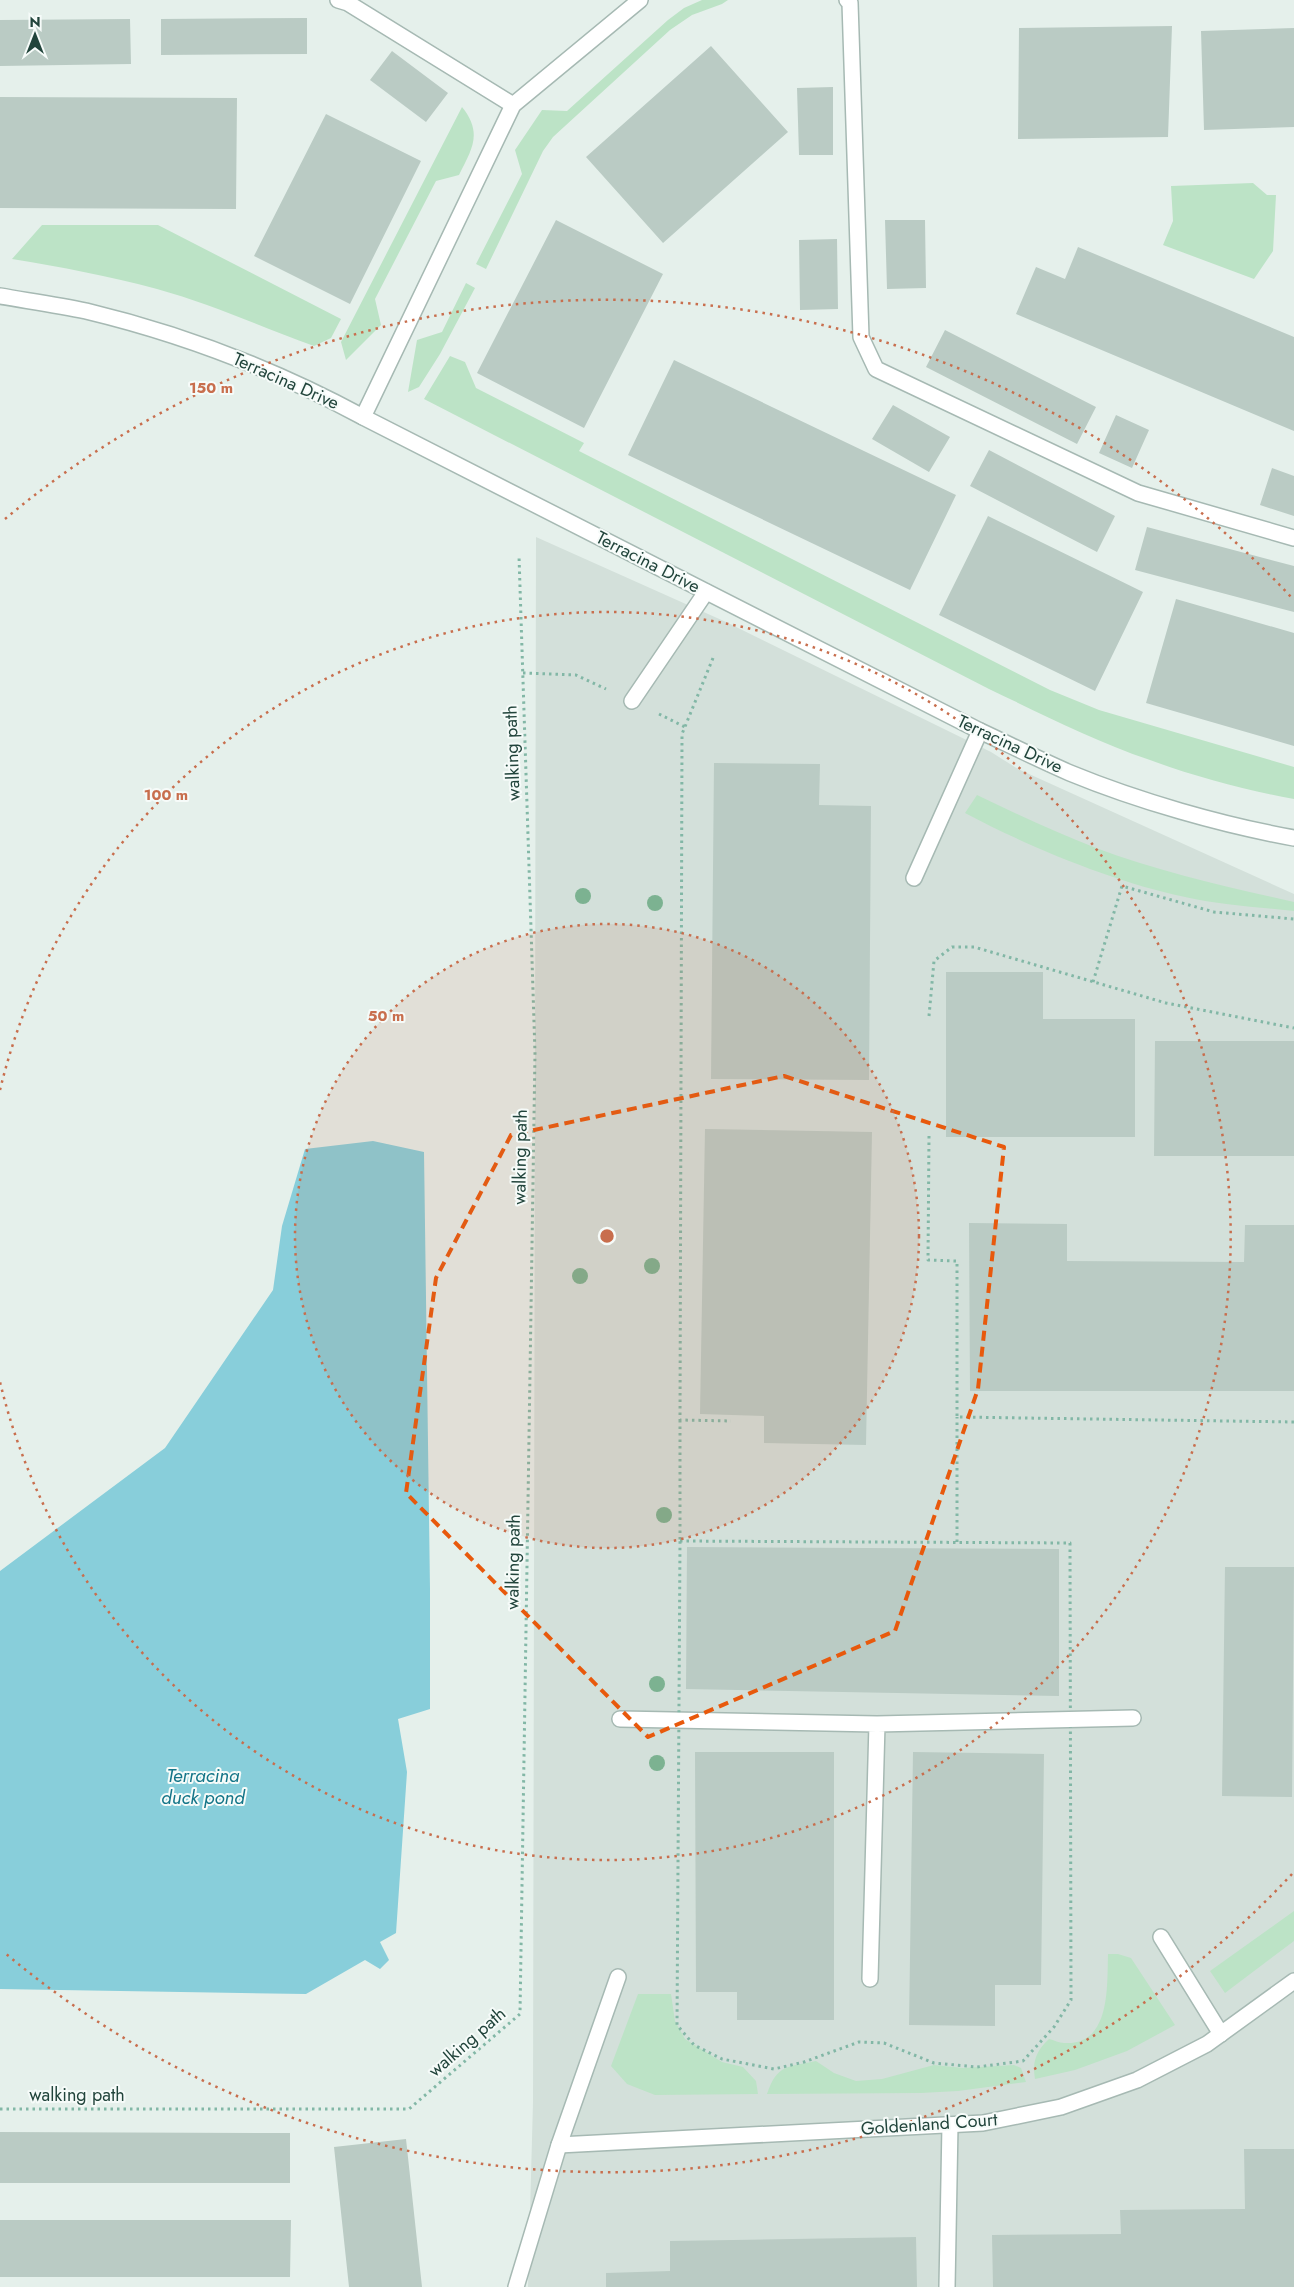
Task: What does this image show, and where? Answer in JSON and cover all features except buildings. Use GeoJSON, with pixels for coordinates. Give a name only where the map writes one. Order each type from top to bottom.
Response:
{"type":"FeatureCollection","features":[{"type":"Feature","properties":{"kind":"street"},"geometry":{"type":"LineString","coordinates":[[338,0],[348,3],[513,105]]}},
{"type":"Feature","properties":{"kind":"street"},"geometry":{"type":"LineString","coordinates":[[363,417],[513,105],[640,0]]}},
{"type":"Feature","properties":{"kind":"street"},"geometry":{"type":"LineString","coordinates":[[847,0],[850,3],[861,337],[876,369],[1138,493],[1294,538]]}},
{"type":"Feature","properties":{"kind":"street","name":"Terracina Drive"},"geometry":{"type":"LineString","coordinates":[[0,296],[86,311],[201,344],[312,389],[363,417],[980,731],[1071,773],[1166,806],[1263,832],[1294,838]]}},
{"type":"Feature","properties":{"kind":"street"},"geometry":{"type":"LineString","coordinates":[[632,701],[706,592]]}},
{"type":"Feature","properties":{"kind":"street"},"geometry":{"type":"LineString","coordinates":[[914,878],[980,731]]}},
{"type":"Feature","properties":{"kind":"street"},"geometry":{"type":"LineString","coordinates":[[620,1719],[877,1724],[1133,1718]]}},
{"type":"Feature","properties":{"kind":"street"},"geometry":{"type":"LineString","coordinates":[[870,1979],[877,1724]]}},
{"type":"Feature","properties":{"kind":"street"},"geometry":{"type":"LineString","coordinates":[[1161,1937],[1221,2034]]}},
{"type":"Feature","properties":{"kind":"street"},"geometry":{"type":"LineString","coordinates":[[516,2287],[560,2145],[618,1977]]}},
{"type":"Feature","properties":{"kind":"street","name":"Goldenland Court"},"geometry":{"type":"LineString","coordinates":[[560,2145],[983,2123],[1061,2107],[1136,2080],[1207,2044],[1294,1981]]}},
{"type":"Feature","properties":{"kind":"street"},"geometry":{"type":"LineString","coordinates":[[947,2287],[950,2125]]}},
{"type":"Feature","properties":{"kind":"path","name":"walking path"},"geometry":{"type":"LineString","coordinates":[[0,2109],[409,2109],[520,2014],[535,1053],[519,556]]}},
{"type":"Feature","properties":{"kind":"path"},"geometry":{"type":"LineString","coordinates":[[680,1541],[682,734],[713,658]]}},
{"type":"Feature","properties":{"kind":"path"},"geometry":{"type":"LineString","coordinates":[[1093,982],[1122,886],[1214,912],[1294,919]]}},
{"type":"Feature","properties":{"kind":"path"},"geometry":{"type":"LineString","coordinates":[[929,1016],[934,961],[952,946],[974,946],[1166,1003],[1294,1028]]}},
{"type":"Feature","properties":{"kind":"path"},"geometry":{"type":"LineString","coordinates":[[929,1136],[928,1260],[957,1261],[957,1542]]}},
{"type":"Feature","properties":{"kind":"path"},"geometry":{"type":"LineString","coordinates":[[957,1417],[1294,1422]]}},
{"type":"Feature","properties":{"kind":"path"},"geometry":{"type":"LineString","coordinates":[[680,1420],[731,1421]]}},
{"type":"Feature","properties":{"kind":"highlighted area"},"geometry":{"type":"Polygon","coordinates":[[[784,1076],[1004,1147],[978,1389],[895,1631],[648,1737],[406,1493],[436,1278],[511,1135],[784,1076]]]}},
{"type":"Feature","properties":{"kind":"shaded area"},"geometry":{"type":"Polygon","coordinates":[[[536,537],[726,622],[991,752],[1018,769],[1294,894],[1294,2287],[528,2287],[533,2102],[536,537]]]}},
{"type":"Feature","properties":{"kind":"green space"},"geometry":{"type":"Polygon","coordinates":[[[702,0],[728,0],[692,15],[670,30],[553,137],[543,151],[486,269],[476,264],[522,174],[515,150],[542,110],[567,111],[668,20],[684,8],[702,0]]]}},
{"type":"Feature","properties":{"kind":"green space"},"geometry":{"type":"Polygon","coordinates":[[[462,107],[468,116],[474,133],[468,157],[459,175],[436,181],[375,299],[381,325],[346,360],[341,342],[462,107]]]}},
{"type":"Feature","properties":{"kind":"green space"},"geometry":{"type":"Polygon","coordinates":[[[1253,183],[1267,195],[1276,195],[1273,251],[1254,279],[1163,245],[1173,221],[1171,186],[1253,183]]]}},
{"type":"Feature","properties":{"kind":"green space"},"geometry":{"type":"Polygon","coordinates":[[[42,225],[158,225],[341,319],[331,338],[314,346],[217,309],[157,289],[85,272],[12,259],[42,225]]]}},
{"type":"Feature","properties":{"kind":"green space"},"geometry":{"type":"Polygon","coordinates":[[[466,283],[475,288],[440,354],[419,387],[408,392],[417,340],[442,332],[466,283]]]}},
{"type":"Feature","properties":{"kind":"green space"},"geometry":{"type":"Polygon","coordinates":[[[450,356],[465,362],[476,388],[584,443],[579,451],[1050,690],[1099,710],[1294,767],[1294,799],[1257,792],[1185,772],[1129,753],[1068,727],[989,689],[424,399],[450,356]]]}},
{"type":"Feature","properties":{"kind":"green space"},"geometry":{"type":"Polygon","coordinates":[[[977,795],[1036,823],[1120,857],[1219,885],[1294,902],[1294,911],[1199,900],[1101,873],[1044,851],[965,813],[977,795]]]}},
{"type":"Feature","properties":{"kind":"green space"},"geometry":{"type":"Polygon","coordinates":[[[1294,1911],[1294,1941],[1225,1993],[1210,1971],[1294,1911]]]}},
{"type":"Feature","properties":{"kind":"green space"},"geometry":{"type":"Polygon","coordinates":[[[1108,1954],[1118,1954],[1131,1958],[1175,2025],[1127,2051],[1075,2070],[1035,2079],[1034,2067],[1036,2057],[1049,2039],[1062,2043],[1079,2041],[1091,2035],[1098,2025],[1106,1997],[1108,1954]]]}},
{"type":"Feature","properties":{"kind":"green space"},"geometry":{"type":"Polygon","coordinates":[[[638,1994],[671,1994],[675,2021],[685,2039],[722,2062],[743,2067],[756,2081],[758,2094],[655,2095],[627,2084],[611,2066],[638,1994]]]}},
{"type":"Feature","properties":{"kind":"green space"},"geometry":{"type":"Polygon","coordinates":[[[816,2061],[834,2073],[856,2081],[882,2079],[934,2065],[963,2068],[1014,2065],[1021,2068],[1026,2082],[958,2091],[921,2093],[767,2094],[775,2077],[785,2068],[816,2061]]]}},
{"type":"Feature","properties":{"kind":"water","name":"Terracina duck pond"},"geometry":{"type":"Polygon","coordinates":[[[373,1141],[424,1152],[430,1709],[398,1719],[407,1772],[396,1933],[380,1942],[389,1960],[380,1969],[365,1960],[306,1994],[0,1989],[0,1571],[165,1448],[273,1290],[282,1226],[305,1149],[373,1141]]]}}]}
